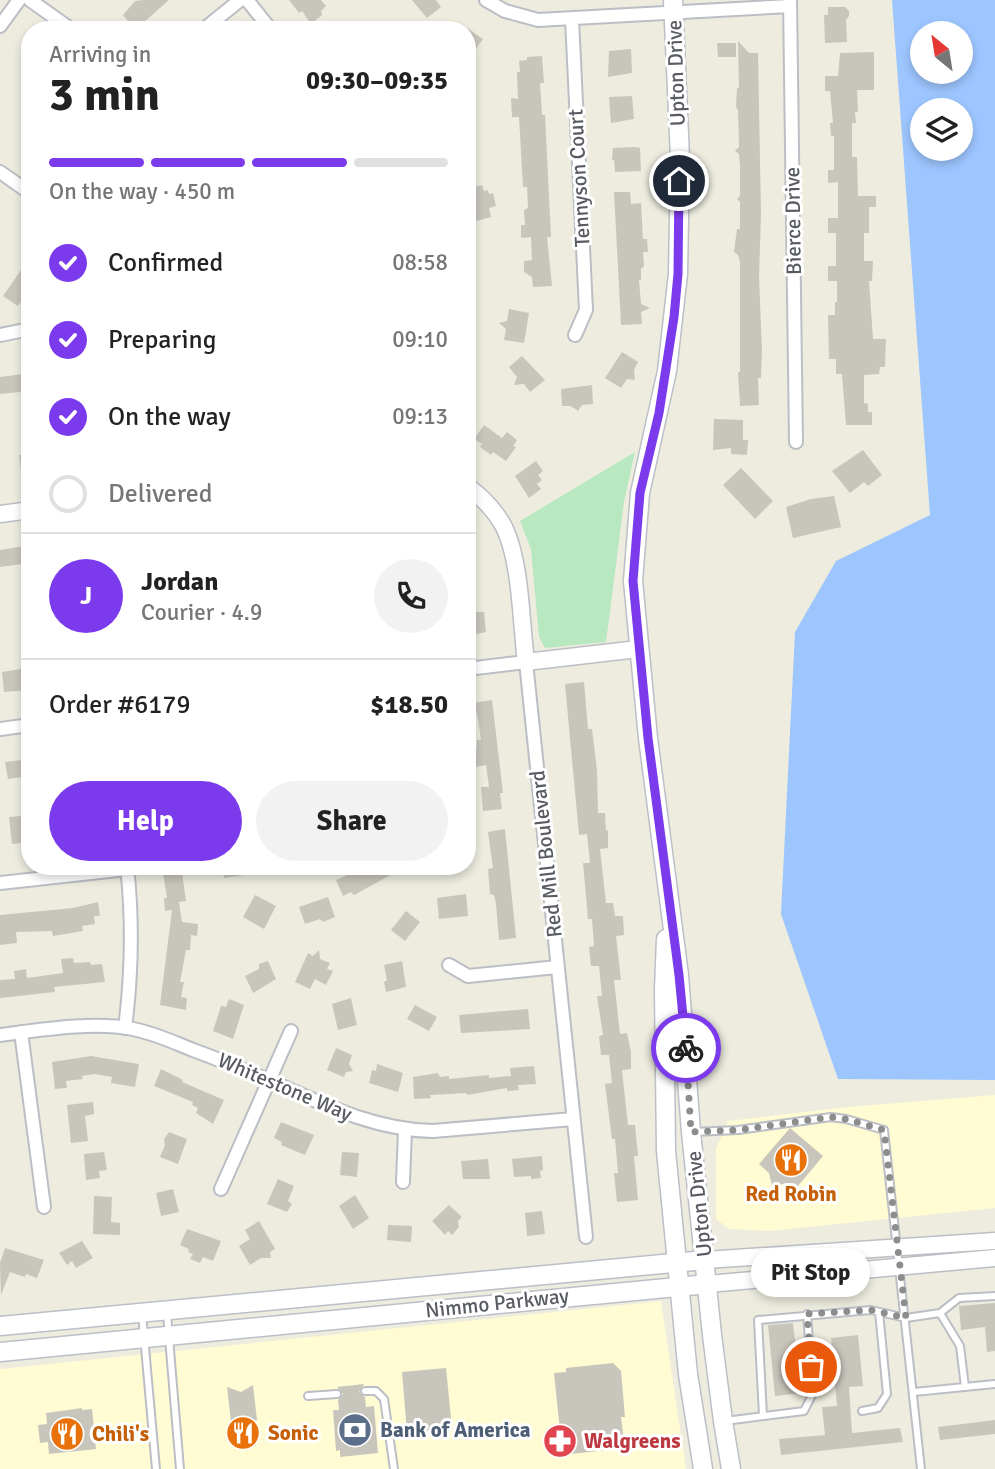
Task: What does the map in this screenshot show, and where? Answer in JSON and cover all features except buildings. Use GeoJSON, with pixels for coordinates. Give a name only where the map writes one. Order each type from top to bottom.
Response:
{"type":"FeatureCollection","features":[{"type":"Feature","properties":{"kind":"main road","name":"Upton Drive"},"geometry":{"type":"LineString","coordinates":[[674,6],[680,158],[678,274],[667,371],[638,512],[633,581],[638,649],[667,897],[679,975],[691,1132],[705,1260],[731,1469]]}},
{"type":"Feature","properties":{"kind":"main road","name":"Upton Drive"},"geometry":{"type":"LineString","coordinates":[[667,897],[664,989],[665,1122],[691,1399],[704,1469]]}},
{"type":"Feature","properties":{"kind":"main road","name":"Nimmo Parkway"},"geometry":{"type":"LineString","coordinates":[[0,1326],[705,1260]]}},
{"type":"Feature","properties":{"kind":"main road","name":"Nimmo Parkway"},"geometry":{"type":"LineString","coordinates":[[0,1352],[708,1284]]}},
{"type":"Feature","properties":{"kind":"street"},"geometry":{"type":"LineString","coordinates":[[0,26],[19,0]]}},
{"type":"Feature","properties":{"kind":"street"},"geometry":{"type":"LineString","coordinates":[[30,0],[59,21]]}},
{"type":"Feature","properties":{"kind":"street"},"geometry":{"type":"LineString","coordinates":[[214,21],[240,0]]}},
{"type":"Feature","properties":{"kind":"street"},"geometry":{"type":"LineString","coordinates":[[247,0],[264,21]]}},
{"type":"Feature","properties":{"kind":"street"},"geometry":{"type":"LineString","coordinates":[[486,0],[505,11],[538,20],[572,19],[674,6],[790,3]]}},
{"type":"Feature","properties":{"kind":"street","name":"Bierce Drive"},"geometry":{"type":"LineString","coordinates":[[790,3],[796,442]]}},
{"type":"Feature","properties":{"kind":"street","name":"Tennyson Court"},"geometry":{"type":"LineString","coordinates":[[572,19],[586,310],[575,335]]}},
{"type":"Feature","properties":{"kind":"street"},"geometry":{"type":"LineString","coordinates":[[0,173],[21,187]]}},
{"type":"Feature","properties":{"kind":"street"},"geometry":{"type":"LineString","coordinates":[[0,335],[21,331]]}},
{"type":"Feature","properties":{"kind":"street","name":"Red Mill Boulevard"},"geometry":{"type":"LineString","coordinates":[[476,494],[493,510],[504,526],[514,561],[586,1237]]}},
{"type":"Feature","properties":{"kind":"street"},"geometry":{"type":"LineString","coordinates":[[0,514],[21,511]]}},
{"type":"Feature","properties":{"kind":"street"},"geometry":{"type":"LineString","coordinates":[[476,669],[638,649]]}},
{"type":"Feature","properties":{"kind":"street"},"geometry":{"type":"LineString","coordinates":[[0,729],[21,726]]}},
{"type":"Feature","properties":{"kind":"street"},"geometry":{"type":"LineString","coordinates":[[0,883],[64,875]]}},
{"type":"Feature","properties":{"kind":"street"},"geometry":{"type":"LineString","coordinates":[[125,1028],[132,949],[127,875]]}},
{"type":"Feature","properties":{"kind":"street"},"geometry":{"type":"LineString","coordinates":[[449,965],[468,975],[557,967]]}},
{"type":"Feature","properties":{"kind":"street","name":"Whitestone Way"},"geometry":{"type":"LineString","coordinates":[[0,1035],[90,1027],[125,1028],[153,1034],[346,1115],[405,1130],[433,1131],[573,1119]]}},
{"type":"Feature","properties":{"kind":"street"},"geometry":{"type":"LineString","coordinates":[[221,1189],[291,1031]]}},
{"type":"Feature","properties":{"kind":"street"},"geometry":{"type":"LineString","coordinates":[[21,1032],[44,1207]]}},
{"type":"Feature","properties":{"kind":"street"},"geometry":{"type":"LineString","coordinates":[[403,1182],[405,1130]]}},
{"type":"Feature","properties":{"kind":"street","name":"Nimmo Parkway"},"geometry":{"type":"LineString","coordinates":[[705,1260],[995,1241]]}},
{"type":"Feature","properties":{"kind":"street","name":"Nimmo Parkway"},"geometry":{"type":"LineString","coordinates":[[708,1284],[995,1258]]}},
{"type":"Feature","properties":{"kind":"lane"},"geometry":{"type":"LineString","coordinates":[[691,1132],[738,1130],[831,1117],[884,1130],[922,1469]]}},
{"type":"Feature","properties":{"kind":"lane"},"geometry":{"type":"LineString","coordinates":[[763,1416],[758,1320],[871,1310],[906,1318],[940,1313],[958,1298],[995,1296]]}},
{"type":"Feature","properties":{"kind":"lane"},"geometry":{"type":"LineString","coordinates":[[167,1310],[180,1469]]}},
{"type":"Feature","properties":{"kind":"lane"},"geometry":{"type":"LineString","coordinates":[[142,1312],[156,1469]]}},
{"type":"Feature","properties":{"kind":"lane"},"geometry":{"type":"LineString","coordinates":[[862,1411],[878,1408],[887,1394],[879,1312]]}},
{"type":"Feature","properties":{"kind":"lane"},"geometry":{"type":"LineString","coordinates":[[940,1313],[960,1346],[965,1387]]}},
{"type":"Feature","properties":{"kind":"lane"},"geometry":{"type":"LineString","coordinates":[[723,1421],[804,1411],[813,1393],[807,1314]]}},
{"type":"Feature","properties":{"kind":"lane"},"geometry":{"type":"LineString","coordinates":[[914,1392],[995,1384]]}},
{"type":"Feature","properties":{"kind":"lane"},"geometry":{"type":"LineString","coordinates":[[365,1391],[376,1391],[384,1399],[394,1469]]}},
{"type":"Feature","properties":{"kind":"lane"},"geometry":{"type":"LineString","coordinates":[[308,1396],[337,1394]]}},
{"type":"Feature","properties":{"kind":"shaded area"},"geometry":{"type":"Polygon","coordinates":[[[995,1095],[995,1208],[770,1231],[729,1229],[716,1219],[716,1149],[728,1121],[848,1107],[995,1095]]]}},
{"type":"Feature","properties":{"kind":"shaded area"},"geometry":{"type":"Polygon","coordinates":[[[661,1301],[686,1469],[0,1469],[0,1369],[661,1301]]]}},
{"type":"Feature","properties":{"kind":"green space"},"geometry":{"type":"Polygon","coordinates":[[[635,452],[624,502],[606,642],[545,648],[539,637],[531,549],[520,521],[635,452]]]}},
{"type":"Feature","properties":{"kind":"water"},"geometry":{"type":"Polygon","coordinates":[[[892,0],[995,0],[995,1080],[838,1079],[781,914],[795,632],[836,561],[930,515],[892,0]]]}},
{"type":"Feature","properties":{"kind":"way so far"},"geometry":{"type":"LineString","coordinates":[[686,1048],[691,1132],[738,1130],[831,1117],[884,1130],[906,1318],[871,1310],[807,1314],[811,1367]]}},
{"type":"Feature","properties":{"kind":"place","name":"Red Robin"},"geometry":{"type":"Point","coordinates":[791,1160]}},
{"type":"Feature","properties":{"kind":"place","name":"Pit Stop"},"geometry":{"type":"Point","coordinates":[811,1367]}},
{"type":"Feature","properties":{"kind":"place","name":"Bank of America"},"geometry":{"type":"Point","coordinates":[355,1430]}},
{"type":"Feature","properties":{"kind":"place","name":"Sonic"},"geometry":{"type":"Point","coordinates":[243,1433]}},
{"type":"Feature","properties":{"kind":"place","name":"Chili's"},"geometry":{"type":"Point","coordinates":[67,1434]}},
{"type":"Feature","properties":{"kind":"place","name":"Walgreens"},"geometry":{"type":"Point","coordinates":[560,1441]}},
{"type":"Feature","properties":{"kind":"route"},"geometry":{"type":"LineString","coordinates":[[679,181],[678,274],[674,317],[659,413],[640,493],[633,581],[648,738],[686,1048]]}}]}
